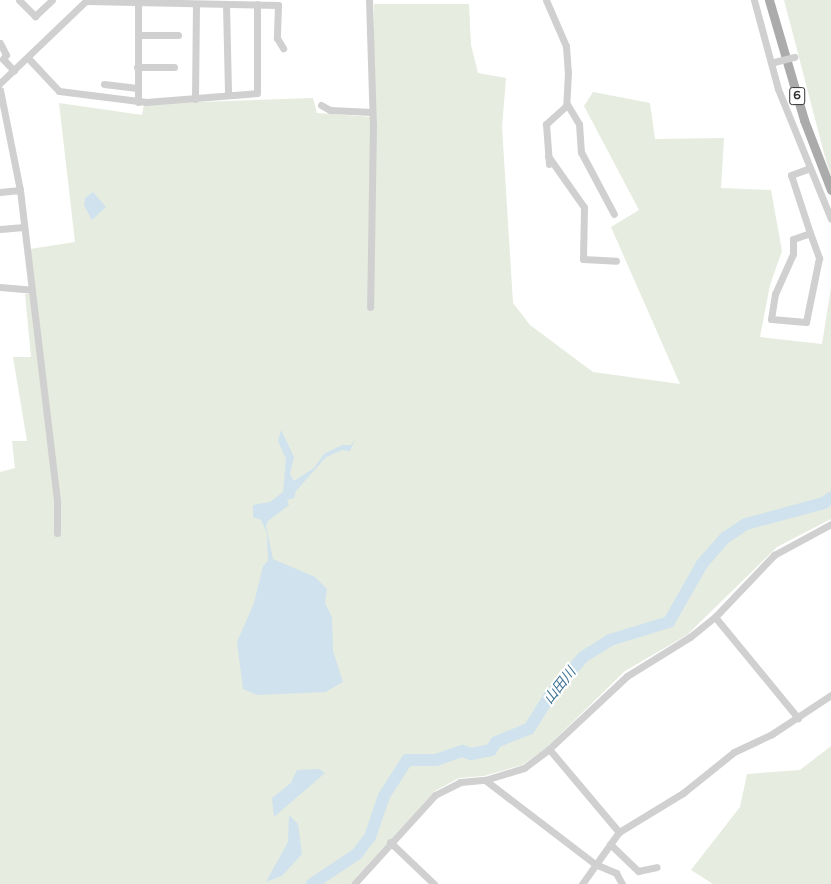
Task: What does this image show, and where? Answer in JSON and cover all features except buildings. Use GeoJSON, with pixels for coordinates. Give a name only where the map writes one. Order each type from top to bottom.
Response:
{"type":"FeatureCollection","features":[{"type":"Feature","properties":{"kind":"main road","name":"6"},"geometry":{"type":"LineString","coordinates":[[769,0],[804,120],[831,190]]}},
{"type":"Feature","properties":{"kind":"street"},"geometry":{"type":"LineString","coordinates":[[19,0],[35,16],[52,0]]}},
{"type":"Feature","properties":{"kind":"street"},"geometry":{"type":"LineString","coordinates":[[0,83],[28,58],[87,0],[196,4],[257,4],[280,6],[277,38],[283,48]]}},
{"type":"Feature","properties":{"kind":"street"},"geometry":{"type":"LineString","coordinates":[[369,0],[371,112],[374,124],[370,307]]}},
{"type":"Feature","properties":{"kind":"street"},"geometry":{"type":"LineString","coordinates":[[546,0],[566,46],[567,104],[579,124],[581,152],[614,214]]}},
{"type":"Feature","properties":{"kind":"street"},"geometry":{"type":"LineString","coordinates":[[754,0],[778,89],[831,219]]}},
{"type":"Feature","properties":{"kind":"street"},"geometry":{"type":"LineString","coordinates":[[138,2],[138,102]]}},
{"type":"Feature","properties":{"kind":"street"},"geometry":{"type":"LineString","coordinates":[[195,99],[196,4]]}},
{"type":"Feature","properties":{"kind":"street"},"geometry":{"type":"LineString","coordinates":[[226,4],[228,95]]}},
{"type":"Feature","properties":{"kind":"street"},"geometry":{"type":"LineString","coordinates":[[28,58],[59,91],[138,102],[195,99],[257,93],[257,4]]}},
{"type":"Feature","properties":{"kind":"street"},"geometry":{"type":"LineString","coordinates":[[138,35],[178,35]]}},
{"type":"Feature","properties":{"kind":"street"},"geometry":{"type":"LineString","coordinates":[[0,43],[6,55],[3,59],[14,71]]}},
{"type":"Feature","properties":{"kind":"street"},"geometry":{"type":"LineString","coordinates":[[768,49],[771,49],[774,62],[794,57]]}},
{"type":"Feature","properties":{"kind":"street"},"geometry":{"type":"LineString","coordinates":[[137,67],[174,67]]}},
{"type":"Feature","properties":{"kind":"street"},"geometry":{"type":"LineString","coordinates":[[104,84],[137,88]]}},
{"type":"Feature","properties":{"kind":"street"},"geometry":{"type":"LineString","coordinates":[[0,90],[20,190],[57,502],[57,533]]}},
{"type":"Feature","properties":{"kind":"street"},"geometry":{"type":"LineString","coordinates":[[549,164],[546,124],[567,104]]}},
{"type":"Feature","properties":{"kind":"street"},"geometry":{"type":"LineString","coordinates":[[321,105],[330,110],[371,112]]}},
{"type":"Feature","properties":{"kind":"street"},"geometry":{"type":"LineString","coordinates":[[548,156],[584,207],[583,259],[616,261]]}},
{"type":"Feature","properties":{"kind":"street"},"geometry":{"type":"LineString","coordinates":[[810,168],[791,176],[819,258],[806,322],[771,319],[775,294],[793,254],[793,238],[810,233]]}},
{"type":"Feature","properties":{"kind":"street"},"geometry":{"type":"LineString","coordinates":[[0,192],[20,190]]}},
{"type":"Feature","properties":{"kind":"street"},"geometry":{"type":"LineString","coordinates":[[0,230],[24,227]]}},
{"type":"Feature","properties":{"kind":"street"},"geometry":{"type":"LineString","coordinates":[[0,287],[32,290]]}},
{"type":"Feature","properties":{"kind":"street"},"geometry":{"type":"LineString","coordinates":[[354,884],[390,842],[435,795],[460,782],[485,780],[524,768],[549,749],[627,676],[690,637],[715,617],[774,556],[831,524]]}},
{"type":"Feature","properties":{"kind":"street"},"geometry":{"type":"LineString","coordinates":[[715,617],[798,718]]}},
{"type":"Feature","properties":{"kind":"street"},"geometry":{"type":"LineString","coordinates":[[582,884],[619,832],[683,793],[734,752],[798,718],[831,695]]}},
{"type":"Feature","properties":{"kind":"street"},"geometry":{"type":"LineString","coordinates":[[549,749],[619,832]]}},
{"type":"Feature","properties":{"kind":"street"},"geometry":{"type":"LineString","coordinates":[[485,780],[595,864],[616,873],[622,884]]}},
{"type":"Feature","properties":{"kind":"street"},"geometry":{"type":"LineString","coordinates":[[390,842],[434,884]]}},
{"type":"Feature","properties":{"kind":"street"},"geometry":{"type":"LineString","coordinates":[[610,844],[638,871],[657,866]]}},
{"type":"Feature","properties":{"kind":"shaded area"},"geometry":{"type":"Polygon","coordinates":[[[784,0],[831,0],[831,176],[825,157],[784,0]]]}},
{"type":"Feature","properties":{"kind":"shaded area"},"geometry":{"type":"Polygon","coordinates":[[[374,4],[469,4],[471,45],[478,73],[506,78],[502,127],[513,303],[530,325],[593,372],[680,384],[611,227],[639,210],[584,106],[593,92],[650,103],[655,139],[724,138],[721,188],[771,190],[782,251],[770,285],[760,337],[822,344],[831,288],[831,519],[777,547],[687,635],[625,671],[546,748],[522,765],[484,776],[459,778],[435,791],[350,884],[0,884],[0,472],[15,468],[12,441],[27,441],[13,357],[31,357],[25,294],[35,294],[30,249],[75,242],[59,103],[142,115],[144,104],[313,98],[317,113],[373,117],[374,4]]]}},
{"type":"Feature","properties":{"kind":"shaded area"},"geometry":{"type":"Polygon","coordinates":[[[831,746],[831,884],[713,884],[691,870],[740,807],[747,774],[800,770],[831,746]]]}},
{"type":"Feature","properties":{"kind":"water"},"geometry":{"type":"Polygon","coordinates":[[[93,192],[106,207],[92,220],[84,205],[85,198],[93,192]]]}},
{"type":"Feature","properties":{"kind":"water"},"geometry":{"type":"Polygon","coordinates":[[[281,430],[294,457],[290,474],[294,481],[314,468],[324,454],[342,445],[351,445],[355,439],[350,451],[342,450],[326,457],[296,491],[294,498],[287,500],[289,505],[268,521],[266,526],[273,559],[315,577],[327,589],[325,603],[332,617],[333,651],[343,682],[325,692],[258,695],[243,689],[237,642],[254,603],[263,566],[268,561],[267,533],[261,520],[253,517],[253,505],[270,502],[283,492],[286,459],[278,441],[281,430]]]}},
{"type":"Feature","properties":{"kind":"water"},"geometry":{"type":"Polygon","coordinates":[[[319,769],[325,773],[274,817],[272,798],[291,783],[297,770],[319,769]]]}},
{"type":"Feature","properties":{"kind":"water"},"geometry":{"type":"Polygon","coordinates":[[[289,815],[298,824],[302,854],[282,876],[266,882],[288,842],[289,815]]]}},
{"type":"Feature","properties":{"kind":"waterway","name":"山田川"},"geometry":{"type":"LineString","coordinates":[[312,884],[357,854],[370,837],[384,796],[407,760],[436,760],[462,751],[471,754],[491,750],[496,742],[529,729],[550,696],[583,657],[610,640],[669,622],[702,564],[725,538],[746,524],[824,503],[831,498]]}}]}
